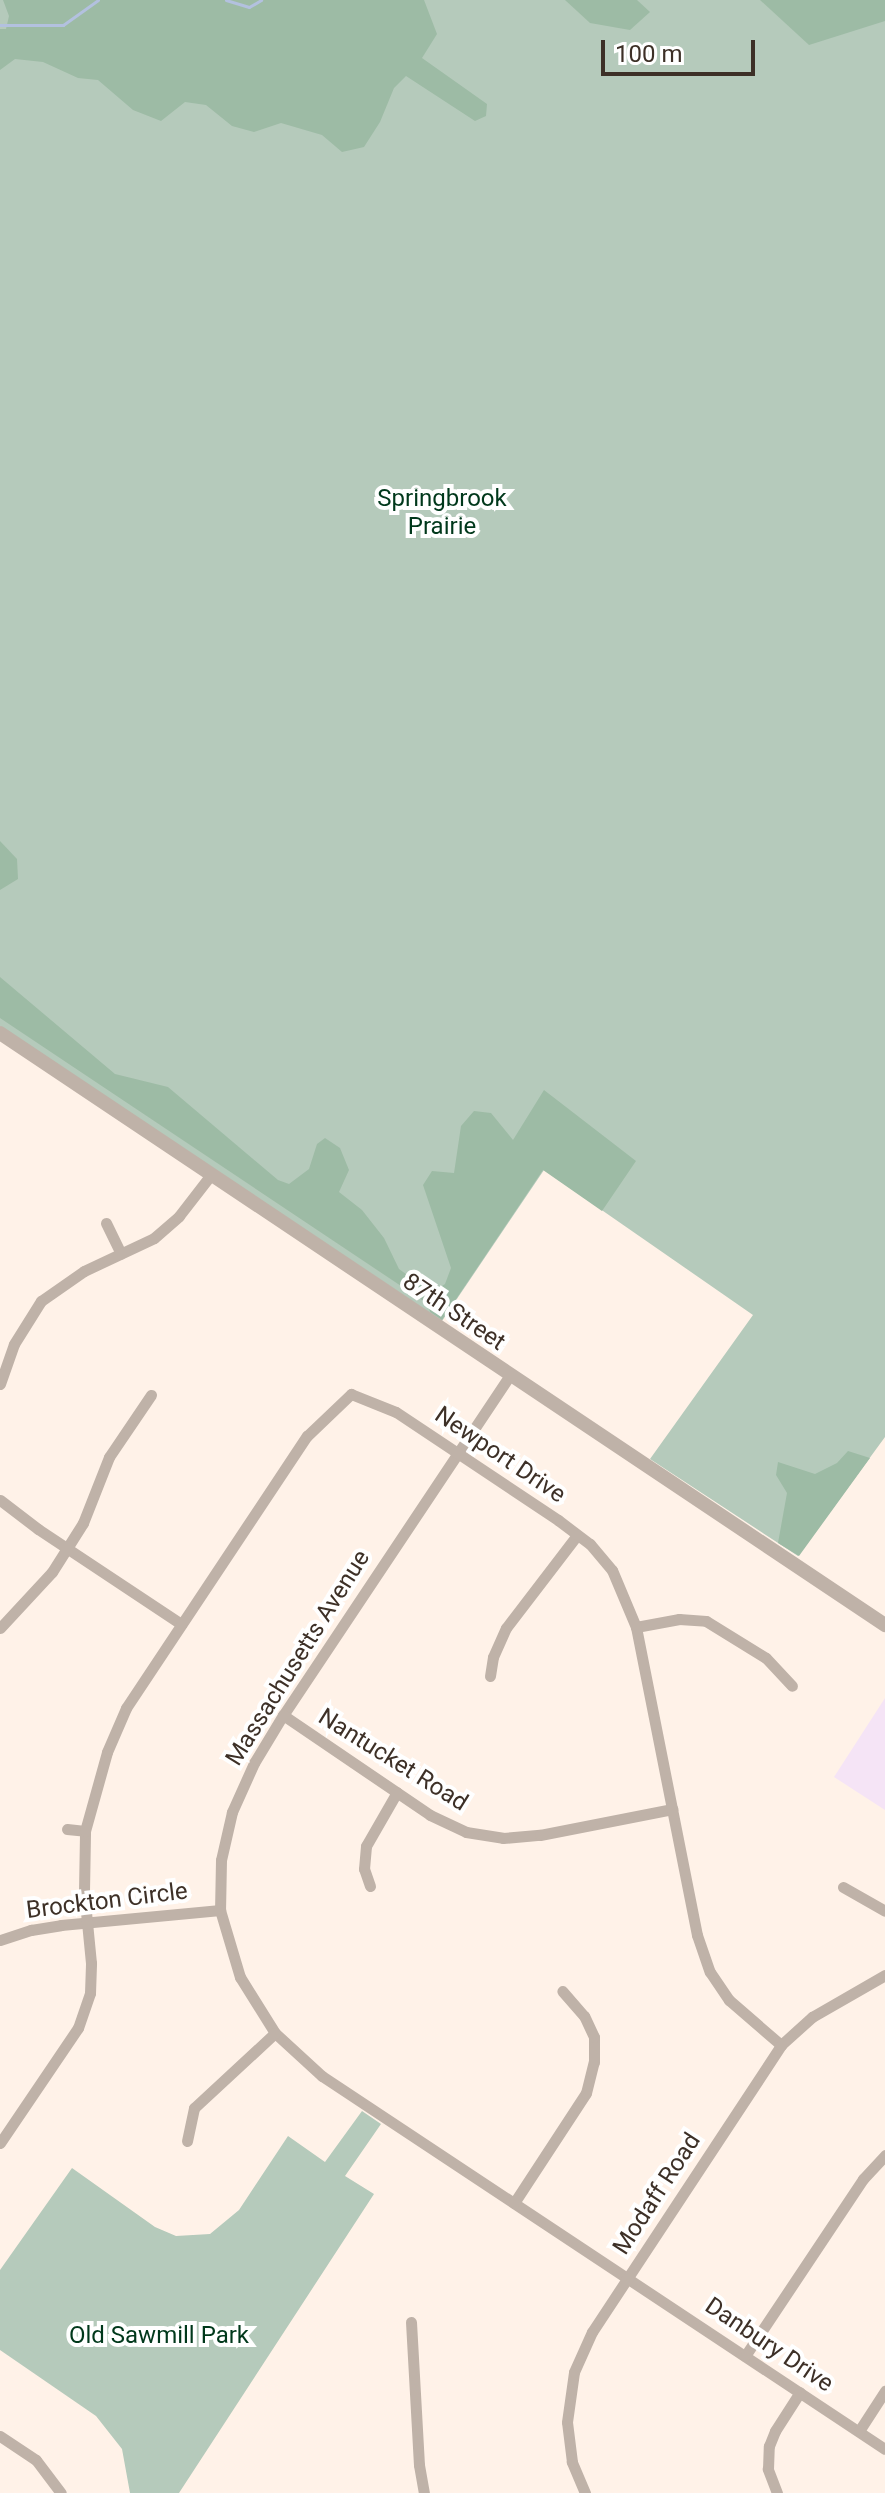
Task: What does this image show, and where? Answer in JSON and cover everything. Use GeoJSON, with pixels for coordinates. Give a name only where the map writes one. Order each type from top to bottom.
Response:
{"type":"FeatureCollection","features":[{"type":"Feature","properties":{"kind":"street","name":"87th Street"},"geometry":{"type":"LineString","coordinates":[[0,1033],[885,1625]]}},
{"type":"Feature","properties":{"kind":"street"},"geometry":{"type":"LineString","coordinates":[[0,1384],[14,1344],[41,1301],[84,1271],[154,1238],[179,1216],[210,1176]]}},
{"type":"Feature","properties":{"kind":"street"},"geometry":{"type":"LineString","coordinates":[[106,1223],[121,1254]]}},
{"type":"Feature","properties":{"kind":"street","name":"Massachusetts Avenue"},"geometry":{"type":"LineString","coordinates":[[510,1375],[254,1763],[232,1812],[221,1860],[220,1910],[240,1977],[275,2033],[322,2076],[629,2278]]}},
{"type":"Feature","properties":{"kind":"street","name":"Newport Drive"},"geometry":{"type":"LineString","coordinates":[[0,2143],[78,2028],[90,1993],[84,1891],[85,1831],[107,1752],[126,1708],[307,1436],[351,1394],[396,1412],[459,1454],[577,1535],[612,1570],[636,1627],[697,1935],[710,1972],[751,2023],[781,2045]]}},
{"type":"Feature","properties":{"kind":"street"},"geometry":{"type":"LineString","coordinates":[[0,1628],[41,1587],[83,1523],[109,1457],[151,1395]]}},
{"type":"Feature","properties":{"kind":"street"},"geometry":{"type":"LineString","coordinates":[[0,1500],[181,1624]]}},
{"type":"Feature","properties":{"kind":"street"},"geometry":{"type":"LineString","coordinates":[[490,1676],[493,1657],[506,1628],[577,1535]]}},
{"type":"Feature","properties":{"kind":"street"},"geometry":{"type":"LineString","coordinates":[[636,1627],[679,1619],[706,1621],[766,1658],[792,1686]]}},
{"type":"Feature","properties":{"kind":"street","name":"Nantucket Road"},"geometry":{"type":"LineString","coordinates":[[283,1715],[430,1815],[466,1832],[503,1838],[540,1835],[672,1809]]}},
{"type":"Feature","properties":{"kind":"street"},"geometry":{"type":"LineString","coordinates":[[370,1886],[364,1869],[366,1846],[397,1792]]}},
{"type":"Feature","properties":{"kind":"street"},"geometry":{"type":"LineString","coordinates":[[67,1829],[85,1831]]}},
{"type":"Feature","properties":{"kind":"street"},"geometry":{"type":"LineString","coordinates":[[843,1887],[885,1911]]}},
{"type":"Feature","properties":{"kind":"street","name":"Brockton Circle"},"geometry":{"type":"LineString","coordinates":[[0,1940],[31,1930],[220,1910]]}},
{"type":"Feature","properties":{"kind":"street","name":"Modaff Road"},"geometry":{"type":"LineString","coordinates":[[585,2493],[572,2462],[567,2422],[574,2372],[592,2332],[781,2045],[812,2017],[884,1979]]}},
{"type":"Feature","properties":{"kind":"street"},"geometry":{"type":"LineString","coordinates":[[514,2203],[586,2093],[594,2062],[594,2037],[584,2016],[562,1991]]}},
{"type":"Feature","properties":{"kind":"street"},"geometry":{"type":"LineString","coordinates":[[187,2141],[194,2108],[275,2033]]}},
{"type":"Feature","properties":{"kind":"street"},"geometry":{"type":"LineString","coordinates":[[745,2356],[863,2179],[885,2155]]}},
{"type":"Feature","properties":{"kind":"street","name":"Danbury Drive"},"geometry":{"type":"LineString","coordinates":[[629,2278],[885,2449]]}},
{"type":"Feature","properties":{"kind":"street"},"geometry":{"type":"LineString","coordinates":[[411,2322],[419,2465],[424,2493]]}},
{"type":"Feature","properties":{"kind":"street"},"geometry":{"type":"LineString","coordinates":[[859,2431],[885,2391]]}},
{"type":"Feature","properties":{"kind":"street"},"geometry":{"type":"LineString","coordinates":[[777,2493],[768,2469],[769,2446],[800,2392]]}},
{"type":"Feature","properties":{"kind":"street"},"geometry":{"type":"LineString","coordinates":[[0,2436],[36,2460],[61,2493]]}},
{"type":"Feature","properties":{"kind":"shaded area"},"geometry":{"type":"Polygon","coordinates":[[[885,1698],[885,1810],[834,1777],[885,1698]]]}},
{"type":"Feature","properties":{"kind":"green space","name":"Springbrook Prairie"},"geometry":{"type":"Polygon","coordinates":[[[0,0],[885,0],[885,1437],[798,1556],[650,1459],[753,1315],[544,1170],[442,1321],[0,1026],[0,0]]]}},
{"type":"Feature","properties":{"kind":"green space"},"geometry":{"type":"Polygon","coordinates":[[[3,0],[424,0],[437,34],[422,58],[487,104],[486,116],[475,121],[406,76],[394,88],[380,122],[364,147],[342,152],[322,135],[281,123],[254,132],[232,126],[206,105],[185,102],[161,121],[133,110],[98,80],[78,78],[43,62],[15,59],[0,70],[0,29],[6,29],[9,16],[3,0]]]}},
{"type":"Feature","properties":{"kind":"green space"},"geometry":{"type":"Polygon","coordinates":[[[565,0],[637,0],[650,12],[630,30],[590,23],[565,0]]]}},
{"type":"Feature","properties":{"kind":"green space"},"geometry":{"type":"Polygon","coordinates":[[[760,0],[885,0],[885,21],[809,45],[760,0]]]}},
{"type":"Feature","properties":{"kind":"green space"},"geometry":{"type":"Polygon","coordinates":[[[0,841],[17,859],[18,879],[0,890],[0,841]]]}},
{"type":"Feature","properties":{"kind":"green space"},"geometry":{"type":"Polygon","coordinates":[[[0,977],[115,1074],[168,1087],[278,1180],[289,1184],[309,1169],[317,1144],[325,1138],[340,1148],[349,1170],[339,1192],[362,1210],[384,1238],[399,1269],[432,1293],[445,1284],[451,1268],[423,1185],[432,1171],[454,1173],[461,1126],[474,1111],[491,1113],[513,1140],[544,1090],[636,1161],[602,1211],[543,1170],[442,1320],[430,1312],[428,1304],[0,1018],[0,977]]]}},
{"type":"Feature","properties":{"kind":"green space"},"geometry":{"type":"Polygon","coordinates":[[[848,1451],[870,1458],[799,1556],[778,1543],[787,1493],[776,1475],[778,1462],[815,1474],[837,1463],[848,1451]]]}},
{"type":"Feature","properties":{"kind":"green space","name":"Old Sawmill Park"},"geometry":{"type":"Polygon","coordinates":[[[362,2111],[381,2124],[345,2176],[374,2194],[179,2493],[130,2493],[122,2449],[96,2416],[0,2350],[0,2270],[72,2168],[155,2227],[176,2236],[210,2234],[239,2210],[288,2136],[325,2162],[362,2111]]]}},
{"type":"Feature","properties":{"kind":"waterway"},"geometry":{"type":"LineString","coordinates":[[0,25],[63,25],[98,0]]}},
{"type":"Feature","properties":{"kind":"waterway"},"geometry":{"type":"LineString","coordinates":[[226,0],[249,7],[261,0]]}}]}
